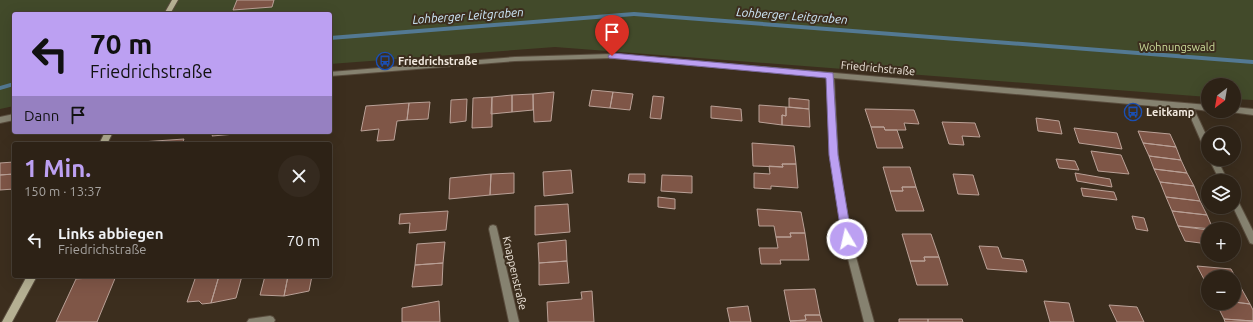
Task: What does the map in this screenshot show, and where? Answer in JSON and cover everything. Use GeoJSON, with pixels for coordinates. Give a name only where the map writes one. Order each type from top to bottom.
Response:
{"type":"FeatureCollection","features":[{"type":"Feature","properties":{"kind":"main road"},"geometry":{"type":"LineString","coordinates":[[168,12],[175,0]]}},
{"type":"Feature","properties":{"kind":"main road"},"geometry":{"type":"LineString","coordinates":[[7,322],[31,278]]}},
{"type":"Feature","properties":{"kind":"street","name":"Friedrichstraße"},"geometry":{"type":"LineString","coordinates":[[332,74],[515,59],[612,56],[1201,107]]}},
{"type":"Feature","properties":{"kind":"street"},"geometry":{"type":"LineString","coordinates":[[830,75],[834,155],[847,239],[869,322]]}},
{"type":"Feature","properties":{"kind":"street"},"geometry":{"type":"LineString","coordinates":[[1189,106],[1201,133]]}},
{"type":"Feature","properties":{"kind":"street"},"geometry":{"type":"LineString","coordinates":[[1241,111],[1253,112]]}},
{"type":"Feature","properties":{"kind":"street"},"geometry":{"type":"LineString","coordinates":[[0,120],[12,117]]}},
{"type":"Feature","properties":{"kind":"street"},"geometry":{"type":"LineString","coordinates":[[1240,214],[1253,240]]}},
{"type":"Feature","properties":{"kind":"street","name":"Knappenstraße"},"geometry":{"type":"LineString","coordinates":[[493,229],[514,322]]}},
{"type":"Feature","properties":{"kind":"street"},"geometry":{"type":"LineString","coordinates":[[252,322],[270,320]]}},
{"type":"Feature","properties":{"kind":"green space","name":"Wohnungswald"},"geometry":{"type":"Polygon","coordinates":[[[0,0],[1253,0],[1253,100],[1241,99],[1241,78],[1201,78],[1201,96],[555,47],[332,64],[332,12],[12,12],[12,106],[0,109],[0,0]]]}},
{"type":"Feature","properties":{"kind":"building"},"geometry":{"type":"Polygon","coordinates":[[[237,0],[274,0],[272,7],[233,10],[237,0]]]}},
{"type":"Feature","properties":{"kind":"building"},"geometry":{"type":"Polygon","coordinates":[[[592,90],[613,92],[610,108],[589,106],[592,90]]]}},
{"type":"Feature","properties":{"kind":"building"},"geometry":{"type":"Polygon","coordinates":[[[554,92],[551,121],[534,122],[533,94],[554,92]]]}},
{"type":"Feature","properties":{"kind":"building"},"geometry":{"type":"Polygon","coordinates":[[[613,92],[633,94],[630,110],[610,108],[613,92]]]}},
{"type":"Feature","properties":{"kind":"building"},"geometry":{"type":"Polygon","coordinates":[[[533,94],[533,110],[512,112],[512,95],[533,94]]]}},
{"type":"Feature","properties":{"kind":"building"},"geometry":{"type":"Polygon","coordinates":[[[512,95],[512,112],[491,114],[492,97],[512,95]]]}},
{"type":"Feature","properties":{"kind":"building"},"geometry":{"type":"Polygon","coordinates":[[[653,96],[664,97],[661,119],[650,118],[653,96]]]}},
{"type":"Feature","properties":{"kind":"building"},"geometry":{"type":"Polygon","coordinates":[[[492,97],[492,127],[472,128],[473,98],[492,97]]]}},
{"type":"Feature","properties":{"kind":"building"},"geometry":{"type":"Polygon","coordinates":[[[789,98],[809,100],[809,109],[789,107],[789,98]]]}},
{"type":"Feature","properties":{"kind":"building"},"geometry":{"type":"Polygon","coordinates":[[[467,99],[466,121],[450,123],[451,100],[467,99]]]}},
{"type":"Feature","properties":{"kind":"building"},"geometry":{"type":"Polygon","coordinates":[[[430,102],[428,119],[407,120],[409,103],[430,102]]]}},
{"type":"Feature","properties":{"kind":"building"},"geometry":{"type":"Polygon","coordinates":[[[409,103],[407,120],[397,121],[394,140],[377,141],[379,129],[361,131],[366,106],[409,103]]]}},
{"type":"Feature","properties":{"kind":"building"},"geometry":{"type":"Polygon","coordinates":[[[759,105],[786,107],[786,116],[782,115],[782,125],[759,122],[759,105]]]}},
{"type":"Feature","properties":{"kind":"building"},"geometry":{"type":"Polygon","coordinates":[[[711,106],[741,109],[742,121],[711,118],[711,106]]]}},
{"type":"Feature","properties":{"kind":"building"},"geometry":{"type":"Polygon","coordinates":[[[786,107],[809,109],[810,127],[782,125],[782,115],[786,116],[786,107]]]}},
{"type":"Feature","properties":{"kind":"building"},"geometry":{"type":"Polygon","coordinates":[[[865,109],[914,110],[919,124],[904,123],[906,130],[885,130],[884,127],[871,127],[865,109]]]}},
{"type":"Feature","properties":{"kind":"building"},"geometry":{"type":"Polygon","coordinates":[[[1036,118],[1059,121],[1062,134],[1038,131],[1036,118]]]}},
{"type":"Feature","properties":{"kind":"building"},"geometry":{"type":"Polygon","coordinates":[[[942,122],[975,123],[980,137],[962,136],[964,145],[949,144],[942,122]]]}},
{"type":"Feature","properties":{"kind":"building"},"geometry":{"type":"Polygon","coordinates":[[[871,127],[884,127],[885,130],[897,130],[903,148],[877,148],[871,127]]]}},
{"type":"Feature","properties":{"kind":"building"},"geometry":{"type":"Polygon","coordinates":[[[1074,128],[1117,133],[1122,149],[1079,143],[1074,128]]]}},
{"type":"Feature","properties":{"kind":"building"},"geometry":{"type":"Polygon","coordinates":[[[1138,131],[1170,134],[1176,147],[1143,143],[1138,131]]]}},
{"type":"Feature","properties":{"kind":"building"},"geometry":{"type":"Polygon","coordinates":[[[213,134],[236,134],[212,136],[213,134]]]}},
{"type":"Feature","properties":{"kind":"building"},"geometry":{"type":"Polygon","coordinates":[[[184,139],[183,142],[141,142],[184,139]]]}},
{"type":"Feature","properties":{"kind":"building"},"geometry":{"type":"Polygon","coordinates":[[[752,143],[794,146],[796,164],[782,164],[783,167],[753,166],[752,143]]]}},
{"type":"Feature","properties":{"kind":"building"},"geometry":{"type":"Polygon","coordinates":[[[1143,143],[1176,147],[1181,160],[1149,156],[1143,143]]]}},
{"type":"Feature","properties":{"kind":"building"},"geometry":{"type":"Polygon","coordinates":[[[1091,151],[1121,155],[1129,174],[1098,171],[1091,151]]]}},
{"type":"Feature","properties":{"kind":"building"},"geometry":{"type":"Polygon","coordinates":[[[1149,156],[1181,160],[1187,173],[1154,169],[1149,156]]]}},
{"type":"Feature","properties":{"kind":"building"},"geometry":{"type":"Polygon","coordinates":[[[1056,159],[1075,161],[1079,170],[1059,168],[1056,159]]]}},
{"type":"Feature","properties":{"kind":"building"},"geometry":{"type":"Polygon","coordinates":[[[12,162],[12,174],[0,175],[0,163],[12,162]]]}},
{"type":"Feature","properties":{"kind":"building"},"geometry":{"type":"Polygon","coordinates":[[[782,164],[796,164],[798,188],[771,186],[771,189],[754,188],[754,173],[770,174],[769,166],[783,167],[782,164]]]}},
{"type":"Feature","properties":{"kind":"building"},"geometry":{"type":"Polygon","coordinates":[[[883,167],[910,167],[916,187],[902,187],[903,191],[890,191],[883,167]]]}},
{"type":"Feature","properties":{"kind":"building"},"geometry":{"type":"Polygon","coordinates":[[[1154,169],[1187,173],[1194,186],[1160,182],[1154,169]]]}},
{"type":"Feature","properties":{"kind":"building"},"geometry":{"type":"Polygon","coordinates":[[[571,170],[573,193],[544,196],[543,172],[571,170]]]}},
{"type":"Feature","properties":{"kind":"building"},"geometry":{"type":"Polygon","coordinates":[[[514,173],[514,193],[490,195],[491,174],[514,173]]]}},
{"type":"Feature","properties":{"kind":"building"},"geometry":{"type":"Polygon","coordinates":[[[1075,173],[1110,179],[1112,187],[1077,181],[1075,173]]]}},
{"type":"Feature","properties":{"kind":"building"},"geometry":{"type":"Polygon","coordinates":[[[12,174],[12,189],[0,190],[0,175],[12,174]]]}},
{"type":"Feature","properties":{"kind":"building"},"geometry":{"type":"Polygon","coordinates":[[[491,174],[490,195],[449,199],[450,178],[491,174]]]}},
{"type":"Feature","properties":{"kind":"building"},"geometry":{"type":"Polygon","coordinates":[[[629,174],[645,174],[645,183],[628,182],[629,174]]]}},
{"type":"Feature","properties":{"kind":"building"},"geometry":{"type":"Polygon","coordinates":[[[953,174],[973,175],[979,195],[958,194],[953,174]]]}},
{"type":"Feature","properties":{"kind":"building"},"geometry":{"type":"Polygon","coordinates":[[[662,175],[692,176],[692,193],[661,191],[662,175]]]}},
{"type":"Feature","properties":{"kind":"building"},"geometry":{"type":"Polygon","coordinates":[[[1160,182],[1194,186],[1200,201],[1166,197],[1160,182]]]}},
{"type":"Feature","properties":{"kind":"building"},"geometry":{"type":"Polygon","coordinates":[[[902,187],[916,187],[924,211],[896,211],[890,191],[903,191],[902,187]]]}},
{"type":"Feature","properties":{"kind":"building"},"geometry":{"type":"Polygon","coordinates":[[[1081,188],[1114,192],[1117,200],[1083,196],[1081,188]]]}},
{"type":"Feature","properties":{"kind":"building"},"geometry":{"type":"Polygon","coordinates":[[[658,197],[675,199],[675,209],[658,207],[658,197]]]}},
{"type":"Feature","properties":{"kind":"building"},"geometry":{"type":"Polygon","coordinates":[[[1166,197],[1200,201],[1201,214],[1207,215],[1172,211],[1166,197]]]}},
{"type":"Feature","properties":{"kind":"building"},"geometry":{"type":"Polygon","coordinates":[[[568,204],[570,232],[535,235],[535,206],[568,204]]]}},
{"type":"Feature","properties":{"kind":"building"},"geometry":{"type":"Polygon","coordinates":[[[757,209],[801,212],[805,233],[790,233],[791,237],[776,237],[774,226],[759,226],[757,209]]]}},
{"type":"Feature","properties":{"kind":"building"},"geometry":{"type":"Polygon","coordinates":[[[448,211],[446,230],[409,233],[410,223],[399,224],[400,214],[448,211]]]}},
{"type":"Feature","properties":{"kind":"building"},"geometry":{"type":"Polygon","coordinates":[[[1172,211],[1207,215],[1210,222],[1201,222],[1201,228],[1178,226],[1172,211]]]}},
{"type":"Feature","properties":{"kind":"building"},"geometry":{"type":"Polygon","coordinates":[[[1132,216],[1144,218],[1148,231],[1136,229],[1132,216]]]}},
{"type":"Feature","properties":{"kind":"building"},"geometry":{"type":"Polygon","coordinates":[[[1178,226],[1201,229],[1201,243],[1185,241],[1178,226]]]}},
{"type":"Feature","properties":{"kind":"building"},"geometry":{"type":"Polygon","coordinates":[[[790,233],[805,233],[809,260],[780,260],[781,264],[761,264],[759,248],[778,248],[776,237],[791,237],[790,233]]]}},
{"type":"Feature","properties":{"kind":"building"},"geometry":{"type":"Polygon","coordinates":[[[902,234],[931,234],[939,257],[924,257],[925,261],[910,261],[902,234]]]}},
{"type":"Feature","properties":{"kind":"building"},"geometry":{"type":"Polygon","coordinates":[[[566,240],[567,261],[539,263],[538,243],[566,240]]]}},
{"type":"Feature","properties":{"kind":"building"},"geometry":{"type":"Polygon","coordinates":[[[445,242],[443,263],[415,265],[417,244],[445,242]]]}},
{"type":"Feature","properties":{"kind":"building"},"geometry":{"type":"Polygon","coordinates":[[[979,246],[998,247],[1002,258],[1023,260],[1027,272],[987,269],[979,246]]]}},
{"type":"Feature","properties":{"kind":"building"},"geometry":{"type":"Polygon","coordinates":[[[924,257],[939,257],[948,285],[917,285],[910,261],[925,261],[924,257]]]}},
{"type":"Feature","properties":{"kind":"building"},"geometry":{"type":"Polygon","coordinates":[[[567,261],[569,283],[539,285],[539,263],[567,261]]]}},
{"type":"Feature","properties":{"kind":"building"},"geometry":{"type":"Polygon","coordinates":[[[443,263],[442,285],[412,287],[415,265],[443,263]]]}},
{"type":"Feature","properties":{"kind":"building"},"geometry":{"type":"Polygon","coordinates":[[[1197,266],[1232,270],[1201,270],[1201,274],[1197,266]]]}},
{"type":"Feature","properties":{"kind":"building"},"geometry":{"type":"Polygon","coordinates":[[[115,278],[97,322],[56,322],[76,279],[115,278]]]}},
{"type":"Feature","properties":{"kind":"building"},"geometry":{"type":"Polygon","coordinates":[[[195,278],[218,278],[211,303],[202,304],[199,301],[187,302],[195,278]]]}},
{"type":"Feature","properties":{"kind":"building"},"geometry":{"type":"Polygon","coordinates":[[[218,278],[241,278],[236,298],[211,303],[218,278]]]}},
{"type":"Feature","properties":{"kind":"building"},"geometry":{"type":"Polygon","coordinates":[[[264,278],[288,278],[284,296],[260,295],[264,278]]]}},
{"type":"Feature","properties":{"kind":"building"},"geometry":{"type":"Polygon","coordinates":[[[288,278],[312,278],[309,291],[284,296],[288,278]]]}},
{"type":"Feature","properties":{"kind":"building"},"geometry":{"type":"Polygon","coordinates":[[[1241,288],[1250,304],[1241,303],[1241,288]]]}},
{"type":"Feature","properties":{"kind":"building"},"geometry":{"type":"Polygon","coordinates":[[[815,289],[820,315],[805,315],[806,320],[790,321],[784,290],[815,289]]]}},
{"type":"Feature","properties":{"kind":"building"},"geometry":{"type":"Polygon","coordinates":[[[592,291],[594,322],[548,322],[547,302],[582,299],[581,292],[592,291]]]}},
{"type":"Feature","properties":{"kind":"building"},"geometry":{"type":"Polygon","coordinates":[[[439,301],[440,322],[402,322],[402,308],[439,301]]]}},
{"type":"Feature","properties":{"kind":"building"},"geometry":{"type":"Polygon","coordinates":[[[1044,301],[1069,303],[1074,322],[1050,322],[1044,301]]]}},
{"type":"Feature","properties":{"kind":"building"},"geometry":{"type":"Polygon","coordinates":[[[1241,303],[1250,304],[1253,310],[1253,321],[1224,319],[1220,310],[1241,310],[1241,303]]]}},
{"type":"Feature","properties":{"kind":"building"},"geometry":{"type":"Polygon","coordinates":[[[1109,305],[1137,307],[1144,322],[1117,322],[1109,305]]]}},
{"type":"Feature","properties":{"kind":"building"},"geometry":{"type":"Polygon","coordinates":[[[748,306],[751,322],[730,322],[727,308],[748,306]]]}},
{"type":"Feature","properties":{"kind":"building"},"geometry":{"type":"Polygon","coordinates":[[[805,315],[820,315],[822,322],[790,321],[806,320],[805,315]]]}},
{"type":"Feature","properties":{"kind":"building"},"geometry":{"type":"Polygon","coordinates":[[[899,319],[928,319],[928,322],[899,322],[899,319]]]}},
{"type":"Feature","properties":{"kind":"building"},"geometry":{"type":"Polygon","coordinates":[[[928,319],[962,319],[963,322],[928,322],[928,319]]]}},
{"type":"Feature","properties":{"kind":"building"},"geometry":{"type":"Polygon","coordinates":[[[1224,319],[1253,321],[1253,322],[1225,322],[1224,319]]]}},
{"type":"Feature","properties":{"kind":"waterway","name":"Lohberger Leitgraben"},"geometry":{"type":"LineString","coordinates":[[332,38],[634,14],[1253,62]]}},
{"type":"Feature","properties":{"kind":"waterway","name":"Lohberger Leitgraben"},"geometry":{"type":"LineString","coordinates":[[0,88],[12,85]]}},
{"type":"Feature","properties":{"kind":"place","name":"Friedrichstraße"},"geometry":{"type":"Point","coordinates":[385,61]}},
{"type":"Feature","properties":{"kind":"place","name":"Leitkamp"},"geometry":{"type":"Point","coordinates":[1133,112]}},
{"type":"Feature","properties":{"kind":"route"},"geometry":{"type":"LineString","coordinates":[[612,56],[830,75],[834,155],[847,239]]}}]}
